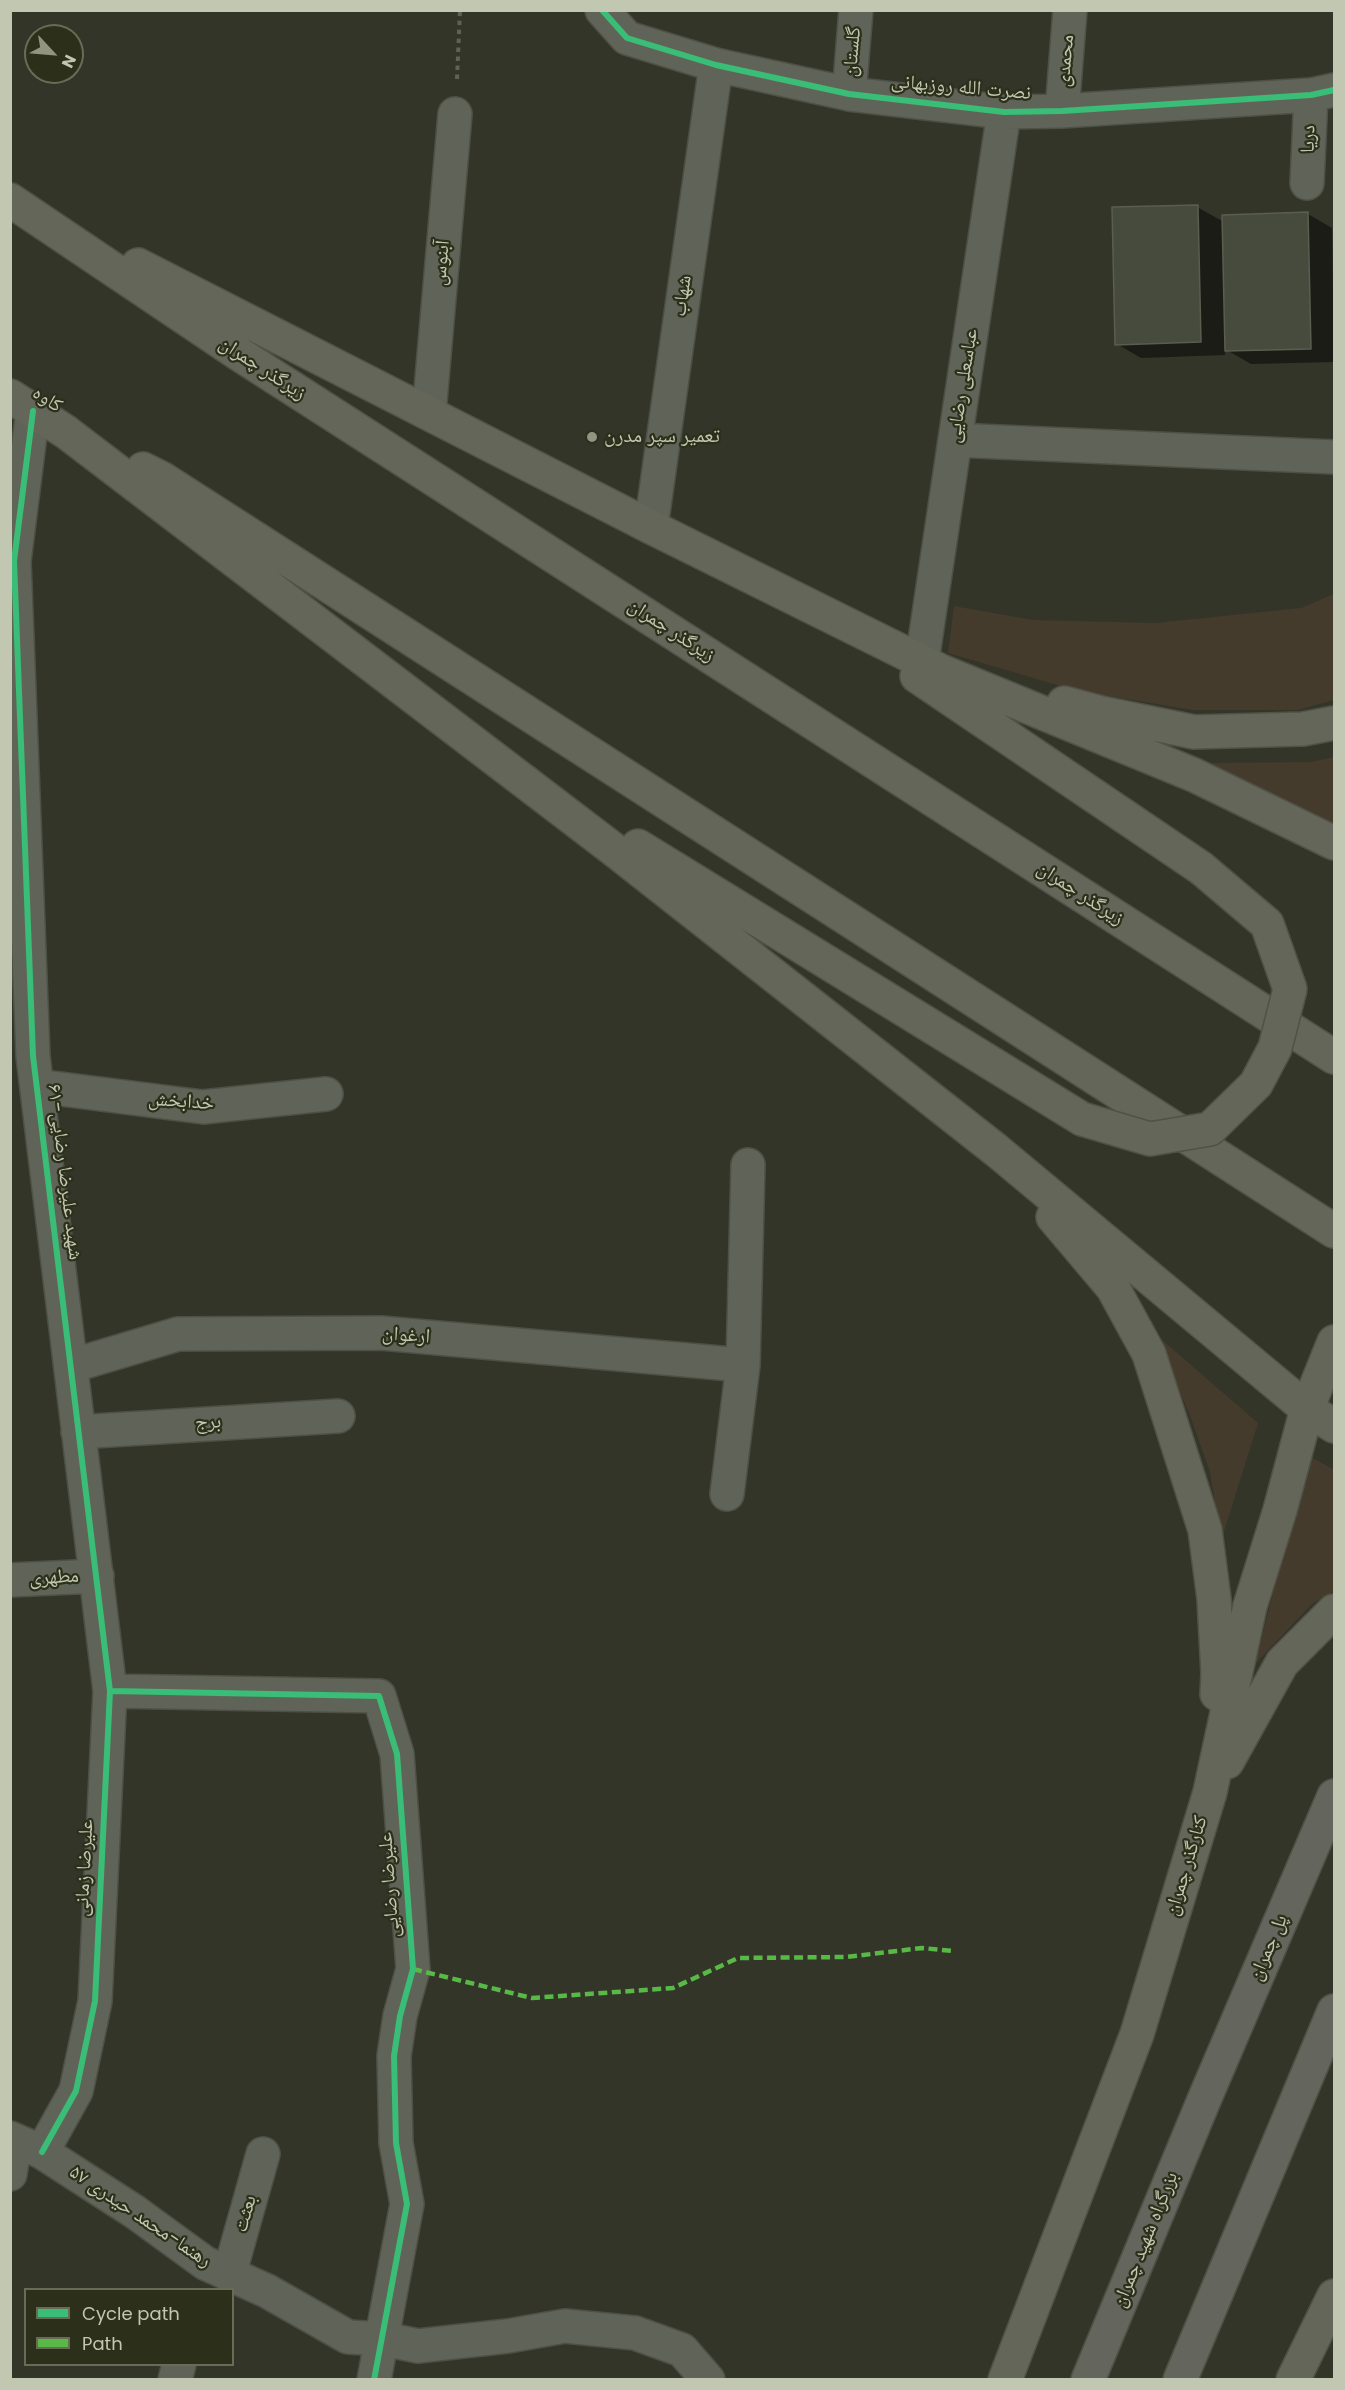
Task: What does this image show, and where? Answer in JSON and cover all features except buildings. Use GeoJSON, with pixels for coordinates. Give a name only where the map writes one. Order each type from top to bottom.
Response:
{"type":"FeatureCollection","features":[{"type":"Feature","properties":{"kind":"highway","name":"پل چمران"},"geometry":{"type":"LineString","coordinates":[[1204,2100],[1335,1796]]}},
{"type":"Feature","properties":{"kind":"highway"},"geometry":{"type":"LineString","coordinates":[[1180,2379],[1335,2011]]}},
{"type":"Feature","properties":{"kind":"highway","name":"بزرگراه شهید چمران"},"geometry":{"type":"LineString","coordinates":[[1089,2379],[1204,2100]]}},
{"type":"Feature","properties":{"kind":"main road"},"geometry":{"type":"LineString","coordinates":[[11,200],[651,527],[932,666],[1194,775],[1335,843]]}},
{"type":"Feature","properties":{"kind":"main road","name":"زیرگذر چمران"},"geometry":{"type":"LineString","coordinates":[[11,200],[239,354],[1335,1057]]}},
{"type":"Feature","properties":{"kind":"main road","name":"کاوه"},"geometry":{"type":"LineString","coordinates":[[22,403],[66,432]]}},
{"type":"Feature","properties":{"kind":"main road"},"geometry":{"type":"LineString","coordinates":[[66,432],[622,856],[996,1150],[1307,1409],[1335,1426]]}},
{"type":"Feature","properties":{"kind":"main road"},"geometry":{"type":"LineString","coordinates":[[66,432],[161,478],[1335,1231]]}},
{"type":"Feature","properties":{"kind":"main road"},"geometry":{"type":"LineString","coordinates":[[496,760],[1082,1119],[1150,1139],[1210,1129],[1256,1084],[1275,1048],[1290,989],[1267,924],[1201,868],[807,603]]}},
{"type":"Feature","properties":{"kind":"main road"},"geometry":{"type":"LineString","coordinates":[[932,666],[1101,713],[1194,732],[1303,729],[1335,723]]}},
{"type":"Feature","properties":{"kind":"main road"},"geometry":{"type":"LineString","coordinates":[[996,1150],[1113,1288],[1149,1354],[1205,1530],[1214,1599],[1218,1674],[1210,1792]]}},
{"type":"Feature","properties":{"kind":"main road","name":"کنارگذر چمران"},"geometry":{"type":"LineString","coordinates":[[1005,2379],[1137,2034],[1210,1792],[1250,1606],[1280,1510],[1307,1409],[1335,1342]]}},
{"type":"Feature","properties":{"kind":"main road"},"geometry":{"type":"LineString","coordinates":[[1210,1792],[1282,1663],[1335,1611]]}},
{"type":"Feature","properties":{"kind":"main road"},"geometry":{"type":"LineString","coordinates":[[1293,2379],[1335,2296]]}},
{"type":"Feature","properties":{"kind":"street","name":"نصرت الله روزبهانی"},"geometry":{"type":"LineString","coordinates":[[602,10],[627,38],[716,65],[849,94],[1004,112],[1062,111],[1323,93]]}},
{"type":"Feature","properties":{"kind":"street","name":"گلستان"},"geometry":{"type":"LineString","coordinates":[[849,94],[856,10]]}},
{"type":"Feature","properties":{"kind":"street","name":"محمدی"},"geometry":{"type":"LineString","coordinates":[[1062,111],[1070,10]]}},
{"type":"Feature","properties":{"kind":"street","name":"شهاب"},"geometry":{"type":"LineString","coordinates":[[651,527],[716,65]]}},
{"type":"Feature","properties":{"kind":"street","name":"دریا"},"geometry":{"type":"LineString","coordinates":[[1307,183],[1323,93]]}},
{"type":"Feature","properties":{"kind":"street","name":"عباسعلی رضایی"},"geometry":{"type":"LineString","coordinates":[[932,666],[955,440],[1004,112]]}},
{"type":"Feature","properties":{"kind":"street","name":"آبنوس"},"geometry":{"type":"LineString","coordinates":[[429,413],[455,114]]}},
{"type":"Feature","properties":{"kind":"street","name":"۶۱-شهید علیرضا رضایی"},"geometry":{"type":"LineString","coordinates":[[22,403],[14,561],[27,1064],[72,1366],[78,1432],[97,1576]]}},
{"type":"Feature","properties":{"kind":"street"},"geometry":{"type":"LineString","coordinates":[[955,440],[1335,457]]}},
{"type":"Feature","properties":{"kind":"street","name":"خدابخش"},"geometry":{"type":"LineString","coordinates":[[27,1064],[203,1107],[326,1094]]}},
{"type":"Feature","properties":{"kind":"street"},"geometry":{"type":"LineString","coordinates":[[727,1494],[743,1365],[748,1165]]}},
{"type":"Feature","properties":{"kind":"street","name":"ارغوان"},"geometry":{"type":"LineString","coordinates":[[72,1366],[178,1334],[333,1333],[381,1333],[743,1365]]}},
{"type":"Feature","properties":{"kind":"street","name":"برج"},"geometry":{"type":"LineString","coordinates":[[78,1432],[338,1416]]}},
{"type":"Feature","properties":{"kind":"street","name":"مطهری"},"geometry":{"type":"LineString","coordinates":[[10,1580],[97,1576]]}},
{"type":"Feature","properties":{"kind":"street","name":"علیرضا زمانی"},"geometry":{"type":"LineString","coordinates":[[22,2144],[76,2091],[95,2001],[111,1691],[97,1576]]}},
{"type":"Feature","properties":{"kind":"street","name":"علیرضا رضایی"},"geometry":{"type":"LineString","coordinates":[[111,1691],[380,1696],[397,1754],[413,1969],[399,2016],[394,2056],[396,2143],[407,2204],[384,2339]]}},
{"type":"Feature","properties":{"kind":"street"},"geometry":{"type":"LineString","coordinates":[[10,2174],[22,2144]]}},
{"type":"Feature","properties":{"kind":"street","name":"۵۷ رهنما-محمد حیدری"},"geometry":{"type":"LineString","coordinates":[[22,2144],[135,2212],[211,2276],[267,2291],[348,2337],[384,2339],[418,2346],[508,2336],[565,2326],[635,2332],[682,2350],[708,2379]]}},
{"type":"Feature","properties":{"kind":"street","name":"بعثت"},"geometry":{"type":"LineString","coordinates":[[211,2276],[263,2154]]}},
{"type":"Feature","properties":{"kind":"street"},"geometry":{"type":"LineString","coordinates":[[374,2379],[384,2339]]}},
{"type":"Feature","properties":{"kind":"path"},"geometry":{"type":"LineString","coordinates":[[455,114],[460,10]]}},
{"type":"Feature","properties":{"kind":"shaded area"},"geometry":{"type":"Polygon","coordinates":[[[1334,594],[1334,700],[1298,710],[1193,710],[1078,691],[948,653],[954,606],[1033,620],[1155,623],[1301,608],[1334,594]]]}},
{"type":"Feature","properties":{"kind":"shaded area"},"geometry":{"type":"Polygon","coordinates":[[[1334,757],[1334,825],[1200,763],[1311,762],[1334,757]]]}},
{"type":"Feature","properties":{"kind":"shaded area"},"geometry":{"type":"Polygon","coordinates":[[[1154,1333],[1258,1423],[1221,1541],[1210,1472],[1189,1413],[1154,1333]]]}},
{"type":"Feature","properties":{"kind":"shaded area"},"geometry":{"type":"Polygon","coordinates":[[[1308,1455],[1334,1470],[1334,1591],[1312,1604],[1255,1664],[1308,1455]]]}},
{"type":"Feature","properties":{"kind":"marked path"},"geometry":{"type":"LineString","coordinates":[[413,1969],[532,1998],[673,1988],[738,1958],[846,1957],[922,1948],[953,1951]]}},
{"type":"Feature","properties":{"kind":"cycle path"},"geometry":{"type":"LineString","coordinates":[[602,10],[627,38],[716,65],[849,94],[1004,112],[1062,111],[1311,95],[1334,90]]}},
{"type":"Feature","properties":{"kind":"cycle path"},"geometry":{"type":"LineString","coordinates":[[33,411],[14,561],[33,1056],[110,1691],[95,2001],[76,2091],[42,2152]]}},
{"type":"Feature","properties":{"kind":"cycle path"},"geometry":{"type":"LineString","coordinates":[[110,1691],[379,1696],[397,1754],[413,1969],[400,2016],[394,2056],[396,2143],[407,2204],[374,2380]]}},
{"type":"Feature","properties":{"kind":"place","name":"تعمیر سپر مدرن"},"geometry":{"type":"Point","coordinates":[592,437]}}]}
